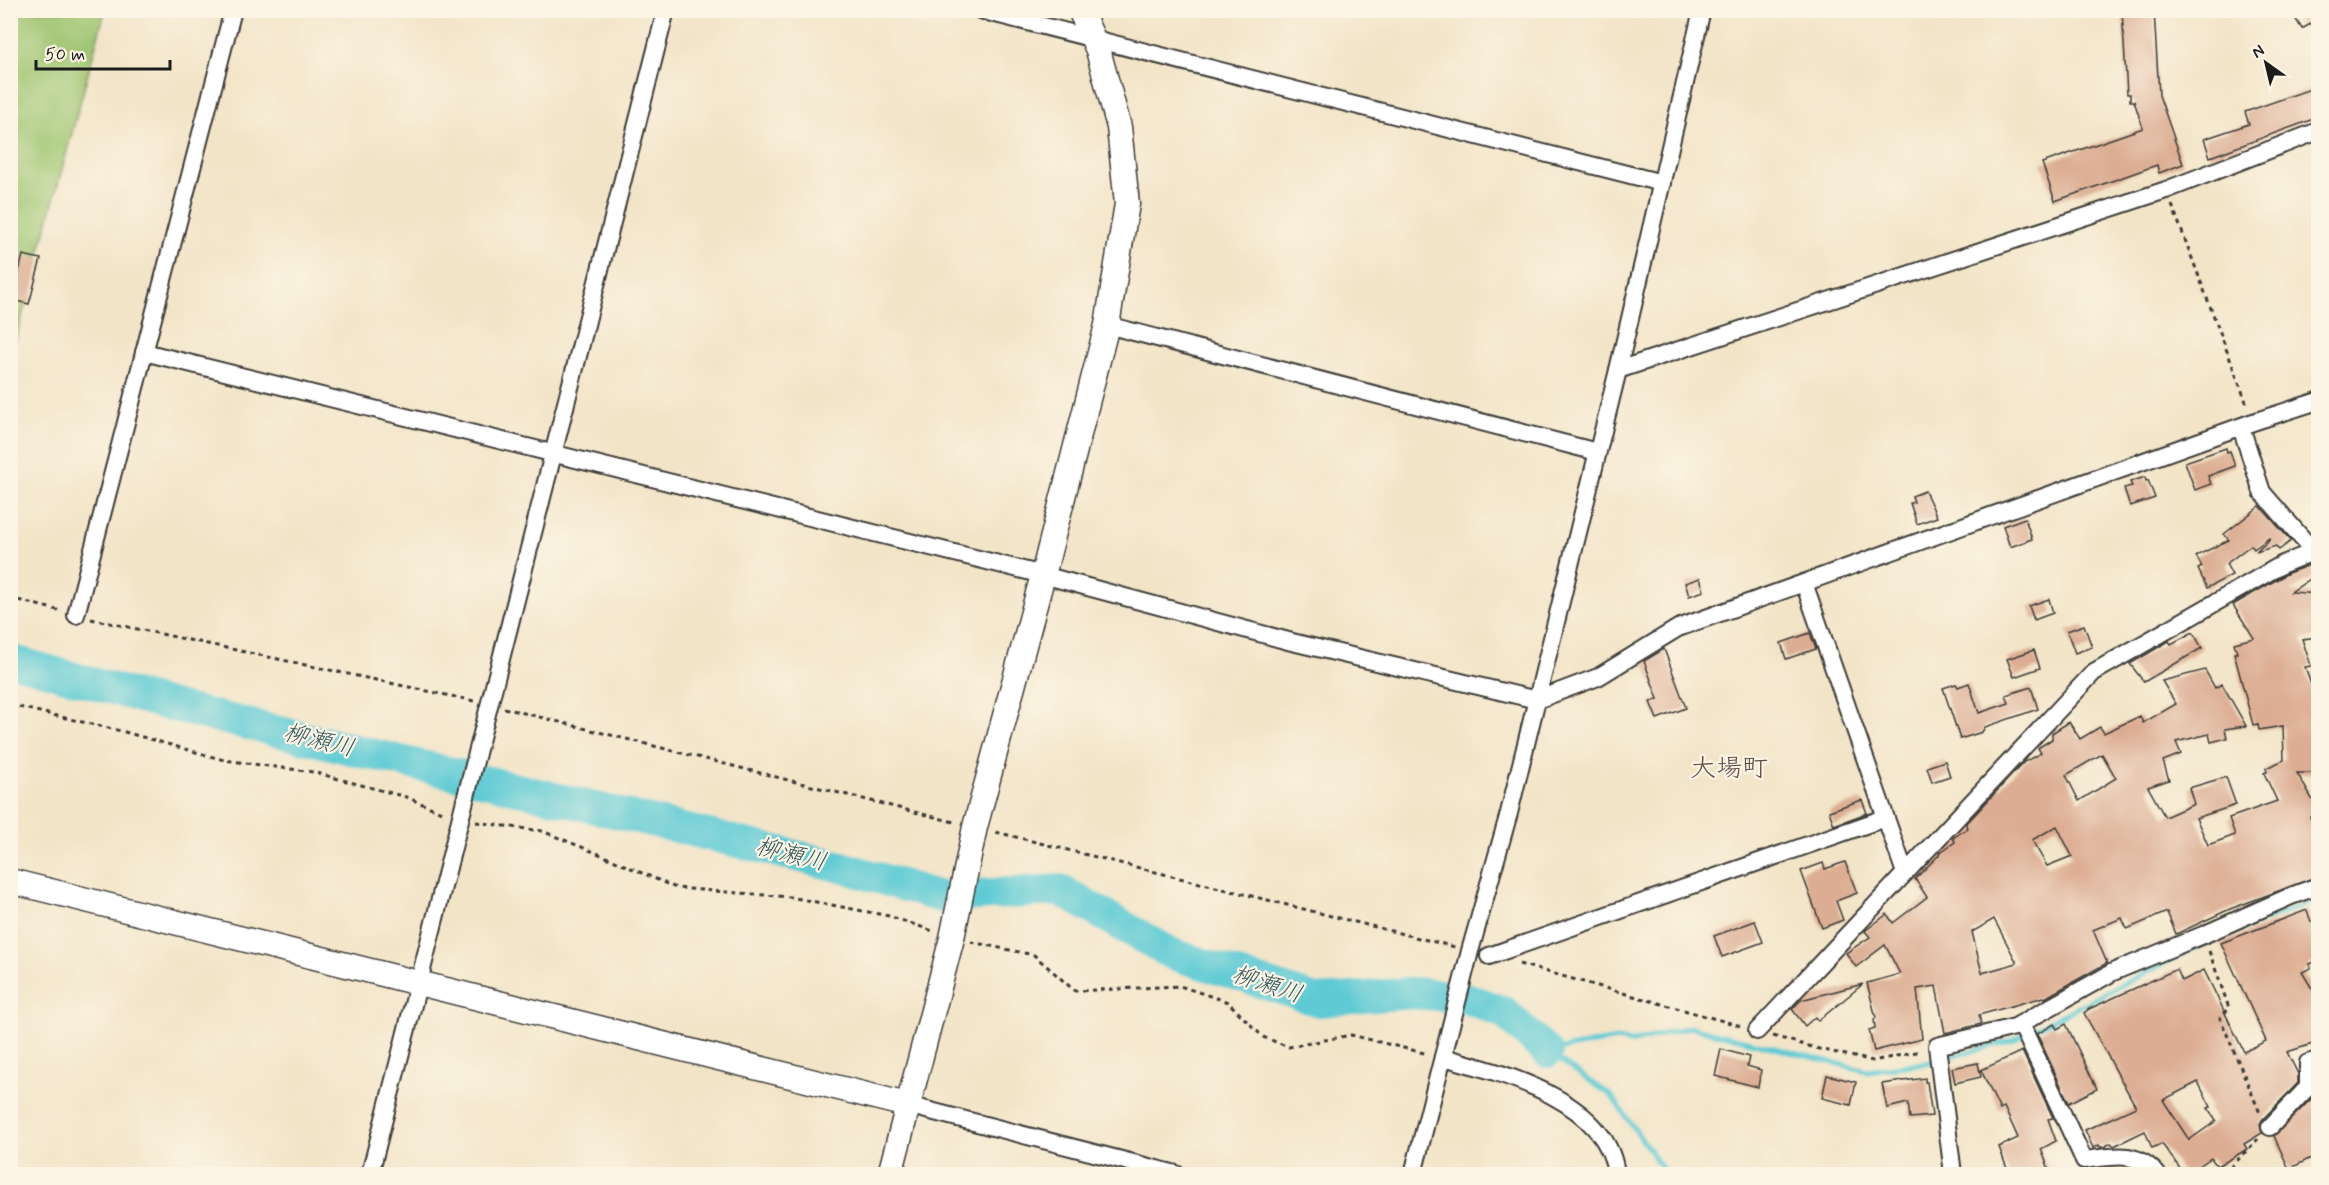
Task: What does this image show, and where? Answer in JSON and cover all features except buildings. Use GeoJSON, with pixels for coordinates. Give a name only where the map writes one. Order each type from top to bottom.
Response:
{"type":"FeatureCollection","features":[{"type":"Feature","properties":{"kind":"street"},"geometry":{"type":"LineString","coordinates":[[76,615],[233,10]]}},
{"type":"Feature","properties":{"kind":"street"},"geometry":{"type":"LineString","coordinates":[[370,1174],[666,10]]}},
{"type":"Feature","properties":{"kind":"street"},"geometry":{"type":"LineString","coordinates":[[980,10],[1662,183]]}},
{"type":"Feature","properties":{"kind":"street"},"geometry":{"type":"LineString","coordinates":[[890,1174],[952,938],[975,827],[1107,325],[1127,204],[1119,127],[1093,40],[1080,10]]}},
{"type":"Feature","properties":{"kind":"street"},"geometry":{"type":"LineString","coordinates":[[1413,1174],[1469,955],[1509,813],[1618,370],[1702,10]]}},
{"type":"Feature","properties":{"kind":"street"},"geometry":{"type":"LineString","coordinates":[[1618,370],[2166,189],[2319,131]]}},
{"type":"Feature","properties":{"kind":"street"},"geometry":{"type":"LineString","coordinates":[[1107,325],[1597,452]]}},
{"type":"Feature","properties":{"kind":"street"},"geometry":{"type":"LineString","coordinates":[[144,352],[1043,575],[1292,642],[1537,700],[1599,677],[1678,628],[2247,424],[2319,401]]}},
{"type":"Feature","properties":{"kind":"street"},"geometry":{"type":"LineString","coordinates":[[1757,1031],[2094,672],[2283,564],[2316,551],[2262,492],[2247,424]]}},
{"type":"Feature","properties":{"kind":"street"},"geometry":{"type":"LineString","coordinates":[[1804,583],[1905,873]]}},
{"type":"Feature","properties":{"kind":"street"},"geometry":{"type":"LineString","coordinates":[[1489,956],[1886,818]]}},
{"type":"Feature","properties":{"kind":"street"},"geometry":{"type":"LineString","coordinates":[[10,881],[1176,1174]]}},
{"type":"Feature","properties":{"kind":"street"},"geometry":{"type":"LineString","coordinates":[[1953,1174],[1938,1055],[2015,1027],[2113,972],[2319,886]]}},
{"type":"Feature","properties":{"kind":"street"},"geometry":{"type":"LineString","coordinates":[[2021,1024],[2084,1160],[2124,1155],[2148,1163],[2157,1174]]}},
{"type":"Feature","properties":{"kind":"street"},"geometry":{"type":"LineString","coordinates":[[1444,1054],[1508,1075],[1546,1091],[1583,1118],[1605,1140],[1616,1174]]}},
{"type":"Feature","properties":{"kind":"street"},"geometry":{"type":"LineString","coordinates":[[2270,1127],[2308,1087],[2308,1063],[2319,1059]]}},
{"type":"Feature","properties":{"kind":"path"},"geometry":{"type":"LineString","coordinates":[[2166,189],[2247,424]]}},
{"type":"Feature","properties":{"kind":"path"},"geometry":{"type":"LineString","coordinates":[[10,598],[76,615],[489,704],[1469,955]]}},
{"type":"Feature","properties":{"kind":"path"},"geometry":{"type":"LineString","coordinates":[[10,705],[121,731],[224,760],[313,772],[406,798],[460,820],[542,831],[676,888],[801,899],[889,916],[952,938],[1034,955],[1075,991],[1180,986],[1228,1002],[1263,1037],[1289,1047],[1351,1035],[1444,1054]]}},
{"type":"Feature","properties":{"kind":"path"},"geometry":{"type":"LineString","coordinates":[[2208,947],[2229,1008],[2220,1018],[2259,1112],[2270,1127],[2224,1174]]}},
{"type":"Feature","properties":{"kind":"path"},"geometry":{"type":"LineString","coordinates":[[1489,956],[1819,1049],[1874,1061],[1938,1055]]}},
{"type":"Feature","properties":{"kind":"green space"},"geometry":{"type":"Polygon","coordinates":[[[11,11],[105,11],[11,357],[11,11]]]}},
{"type":"Feature","properties":{"kind":"waterway","name":"柳瀬川"},"geometry":{"type":"LineString","coordinates":[[10,660],[176,707],[842,867],[941,897],[1060,890],[1172,954],[1319,1001],[1411,993],[1463,997],[1504,1012],[1547,1052]]}},
{"type":"Feature","properties":{"kind":"waterway"},"geometry":{"type":"LineString","coordinates":[[1547,1052],[1617,1039],[1630,1043],[1690,1027],[1867,1071],[1931,1062],[2013,1040],[2192,949],[2318,899]]}},
{"type":"Feature","properties":{"kind":"waterway"},"geometry":{"type":"LineString","coordinates":[[1547,1052],[1611,1095],[1666,1174]]}},
{"type":"Feature","properties":{"kind":"district","name":"大場町"},"geometry":{"type":"Point","coordinates":[1729,769]}}]}
